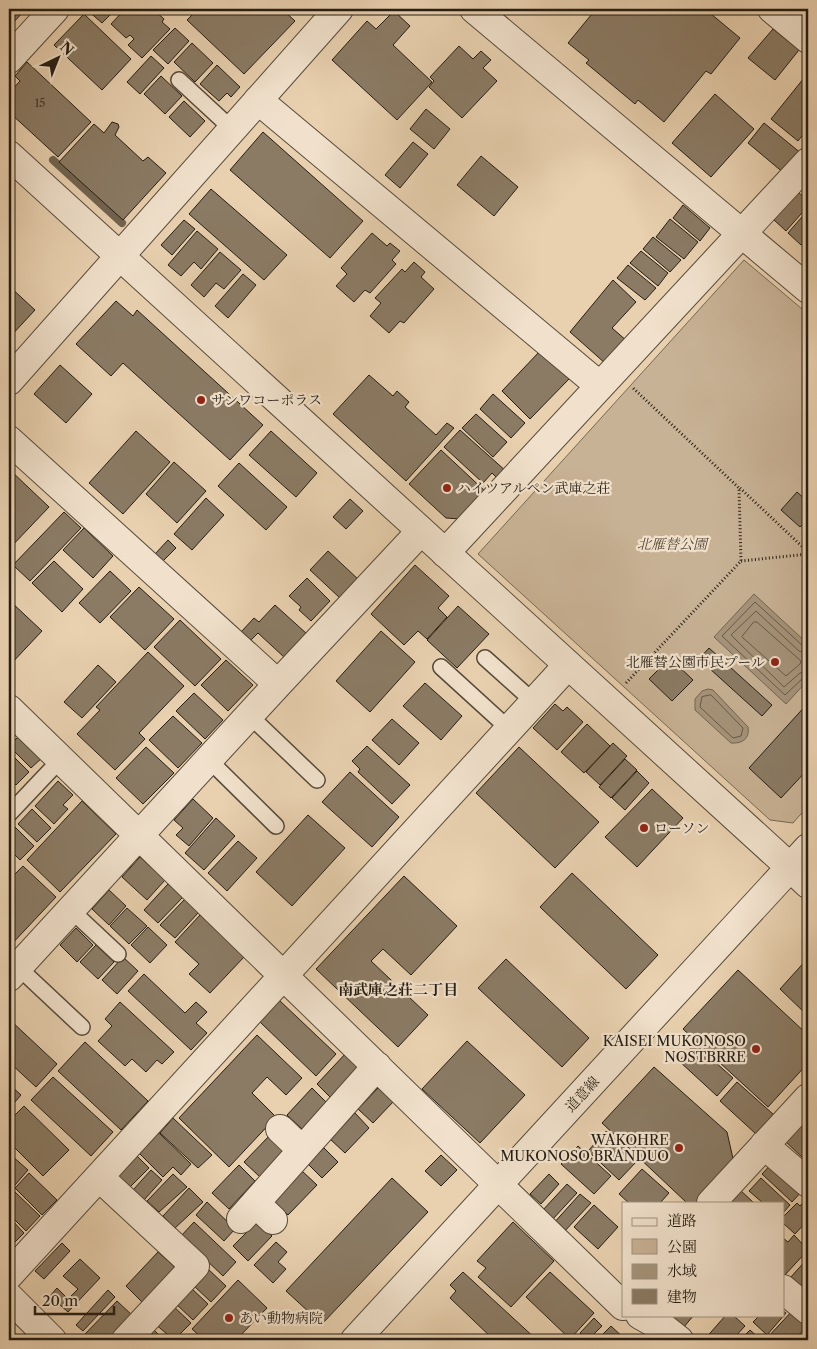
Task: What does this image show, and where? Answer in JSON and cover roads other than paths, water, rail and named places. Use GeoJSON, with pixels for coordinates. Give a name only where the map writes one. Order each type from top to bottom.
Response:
{"type":"FeatureCollection","features":[{"type":"Feature","properties":{"kind":"street"},"geometry":{"type":"LineString","coordinates":[[9,59],[54,9]]}},
{"type":"Feature","properties":{"kind":"street"},"geometry":{"type":"LineString","coordinates":[[9,381],[339,9]]}},
{"type":"Feature","properties":{"kind":"street"},"geometry":{"type":"LineString","coordinates":[[474,9],[808,289]]}},
{"type":"Feature","properties":{"kind":"street"},"geometry":{"type":"LineString","coordinates":[[772,9],[808,39]]}},
{"type":"Feature","properties":{"kind":"street"},"geometry":{"type":"LineString","coordinates":[[258,100],[607,378]]}},
{"type":"Feature","properties":{"kind":"street"},"geometry":{"type":"LineString","coordinates":[[9,155],[568,665],[802,866]]}},
{"type":"Feature","properties":{"kind":"street"},"geometry":{"type":"LineString","coordinates":[[445,553],[808,162]]}},
{"type":"Feature","properties":{"kind":"street"},"geometry":{"type":"LineString","coordinates":[[9,440],[278,684]]}},
{"type":"Feature","properties":{"kind":"street"},"geometry":{"type":"LineString","coordinates":[[13,972],[421,531]]}},
{"type":"Feature","properties":{"kind":"street"},"geometry":{"type":"LineString","coordinates":[[9,1275],[568,665]]}},
{"type":"Feature","properties":{"kind":"street"},"geometry":{"type":"LineString","coordinates":[[9,709],[622,1303]]}},
{"type":"Feature","properties":{"kind":"street","name":"道意線"},"geometry":{"type":"LineString","coordinates":[[355,1340],[499,1184],[802,866]]}},
{"type":"Feature","properties":{"kind":"street"},"geometry":{"type":"LineString","coordinates":[[256,1214],[302,1150],[377,1066]]}},
{"type":"Feature","properties":{"kind":"street"},"geometry":{"type":"LineString","coordinates":[[711,1202],[808,1098]]}},
{"type":"Feature","properties":{"kind":"street"},"geometry":{"type":"LineString","coordinates":[[280,1129],[302,1150]]}},
{"type":"Feature","properties":{"kind":"street"},"geometry":{"type":"LineString","coordinates":[[764,1144],[808,1183]]}},
{"type":"Feature","properties":{"kind":"street"},"geometry":{"type":"LineString","coordinates":[[99,1177],[195,1266],[126,1340]]}},
{"type":"Feature","properties":{"kind":"street"},"geometry":{"type":"LineString","coordinates":[[784,1290],[808,1310]]}},
{"type":"Feature","properties":{"kind":"street"},"geometry":{"type":"LineString","coordinates":[[9,1297],[52,1340]]}},
{"type":"Feature","properties":{"kind":"street"},"geometry":{"type":"LineString","coordinates":[[641,1316],[665,1329],[679,1340]]}},
{"type":"Feature","properties":{"kind":"lane"},"geometry":{"type":"LineString","coordinates":[[179,80],[232,129]]}},
{"type":"Feature","properties":{"kind":"lane"},"geometry":{"type":"LineString","coordinates":[[485,658],[534,702]]}},
{"type":"Feature","properties":{"kind":"lane"},"geometry":{"type":"LineString","coordinates":[[441,667],[509,729]]}},
{"type":"Feature","properties":{"kind":"lane"},"geometry":{"type":"LineString","coordinates":[[249,715],[317,780]]}},
{"type":"Feature","properties":{"kind":"lane"},"geometry":{"type":"LineString","coordinates":[[9,814],[61,759]]}},
{"type":"Feature","properties":{"kind":"lane"},"geometry":{"type":"LineString","coordinates":[[209,760],[276,826]]}},
{"type":"Feature","properties":{"kind":"lane"},"geometry":{"type":"LineString","coordinates":[[70,910],[118,954]]}},
{"type":"Feature","properties":{"kind":"lane"},"geometry":{"type":"LineString","coordinates":[[13,972],[82,1026]]}},
{"type":"Feature","properties":{"kind":"water","name":"北雁替公園市民プール"},"geometry":{"type":"Polygon","coordinates":[[[754,594],[808,644],[808,680],[786,704],[714,637],[754,594]]]}},
{"type":"Feature","properties":{"kind":"water"},"geometry":{"type":"Polygon","coordinates":[[[713,690],[748,727],[748,734],[745,739],[731,743],[695,710],[695,699],[702,691],[713,690]]]}},
{"type":"Feature","properties":{"kind":"waterway"},"geometry":{"type":"LineString","coordinates":[[53,160],[122,223]]}},
{"type":"Feature","properties":{"kind":"place","name":"サンワコーポラス"},"geometry":{"type":"Point","coordinates":[201,400]}},
{"type":"Feature","properties":{"kind":"place","name":"ハイツアルペン武庫之荘"},"geometry":{"type":"Point","coordinates":[447,488]}},
{"type":"Feature","properties":{"kind":"place","name":"北雁替公園市民プール"},"geometry":{"type":"Point","coordinates":[775,662]}},
{"type":"Feature","properties":{"kind":"place","name":"ローソン"},"geometry":{"type":"Point","coordinates":[644,828]}},
{"type":"Feature","properties":{"kind":"place","name":"KAISEI MUKONOSO NOSTBRRE"},"geometry":{"type":"Point","coordinates":[756,1049]}},
{"type":"Feature","properties":{"kind":"place","name":"WAKOHRE MUKONOSO BRANDUO"},"geometry":{"type":"Point","coordinates":[679,1148]}},
{"type":"Feature","properties":{"kind":"place","name":"あい動物病院"},"geometry":{"type":"Point","coordinates":[229,1318]}},
{"type":"Feature","properties":{"kind":"district","name":"南武庫之荘二丁目"},"geometry":{"type":"Point","coordinates":[398,990]}},
{"type":"Feature","properties":{"kind":"park label","name":"北雁替公園"},"geometry":{"type":"Point","coordinates":[672,544]}}]}
